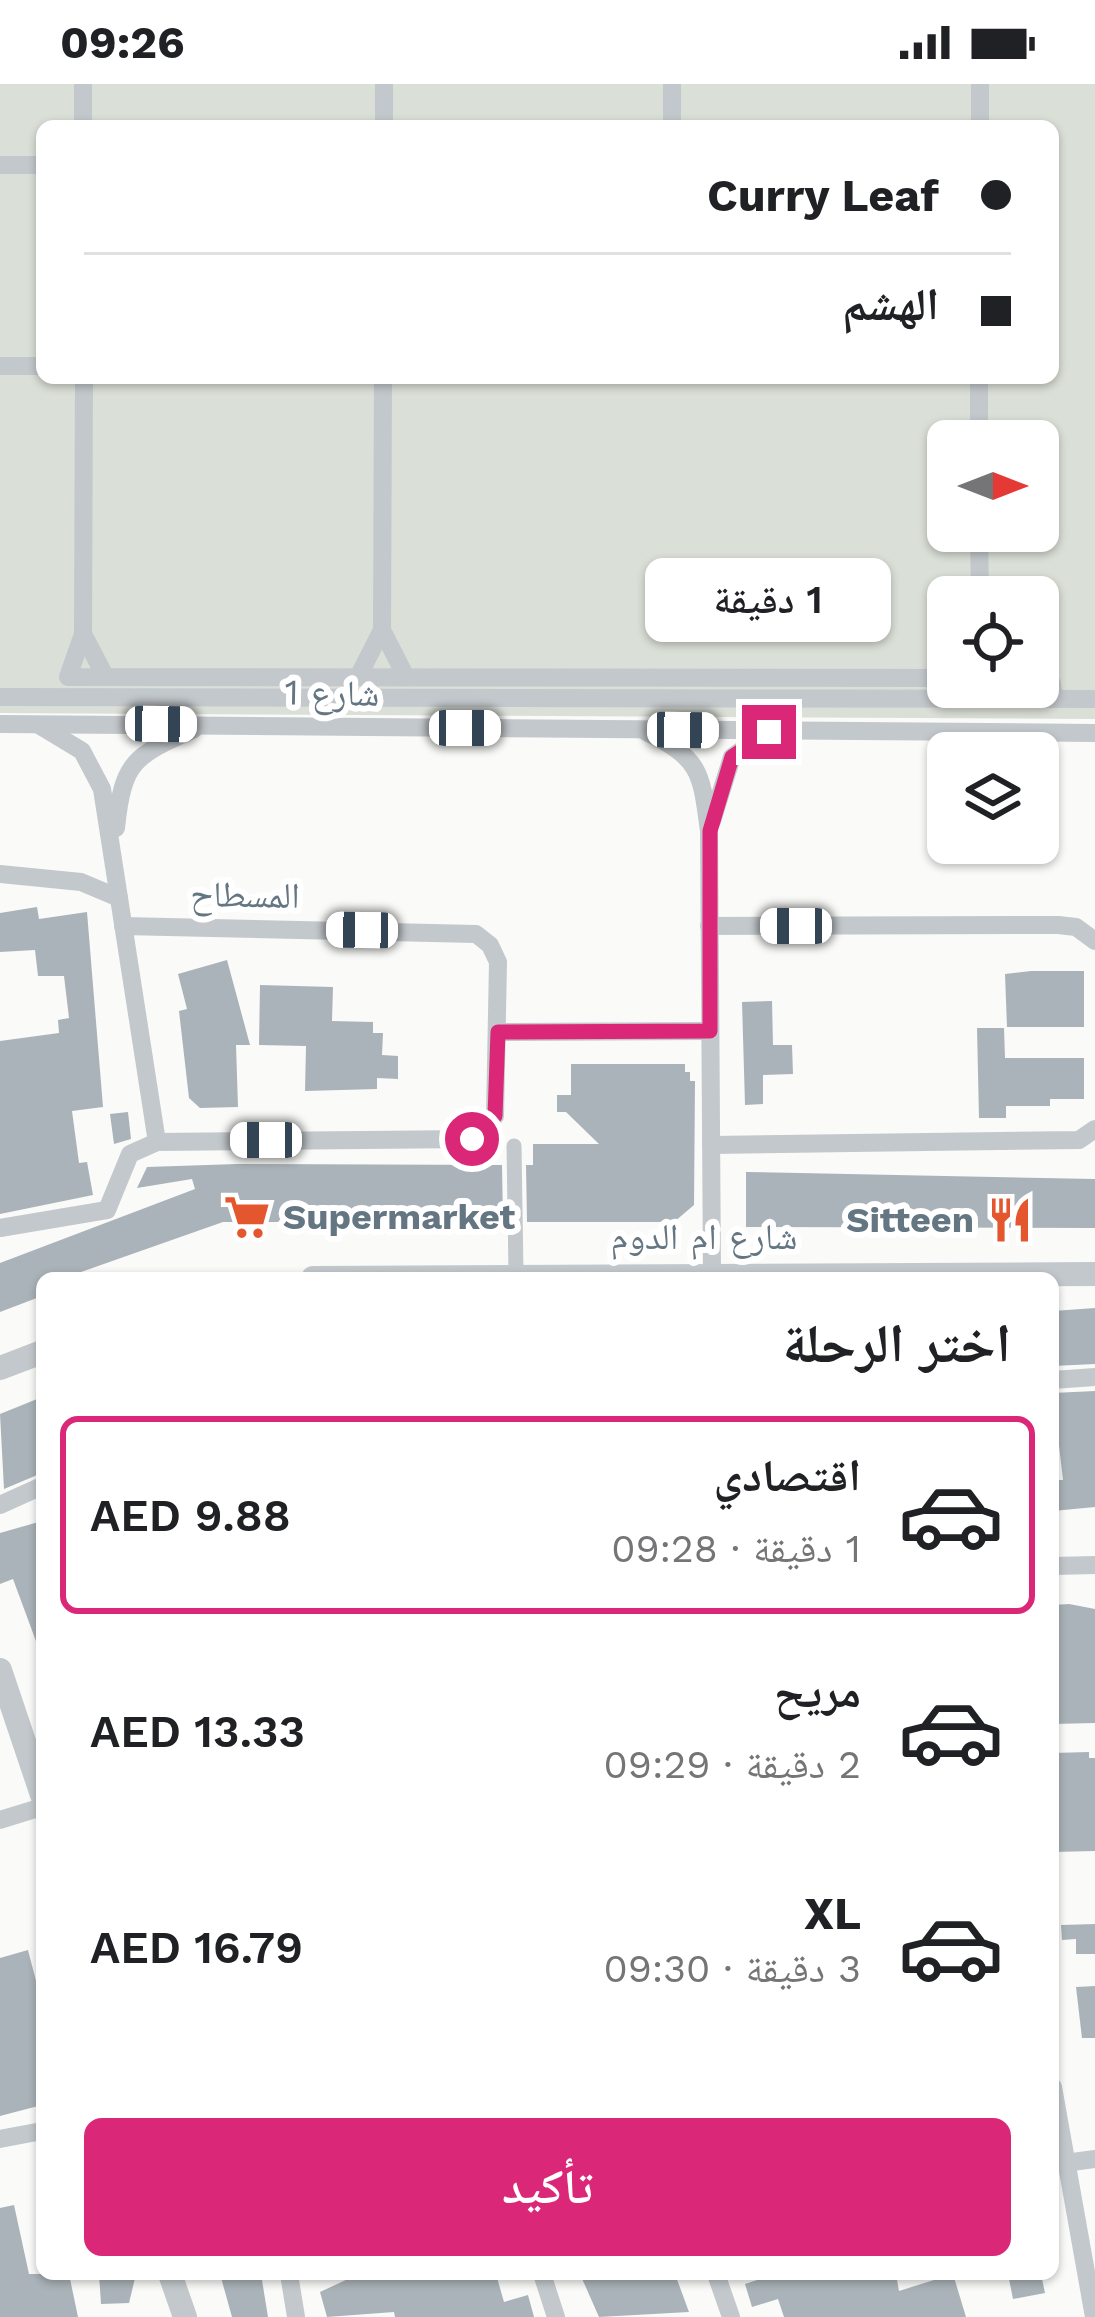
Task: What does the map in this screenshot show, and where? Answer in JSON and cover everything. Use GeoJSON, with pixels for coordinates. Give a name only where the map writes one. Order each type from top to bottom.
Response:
{"type":"FeatureCollection","features":[{"type":"Feature","properties":{"kind":"street"},"geometry":{"type":"LineString","coordinates":[[83,84],[83,120]]}},
{"type":"Feature","properties":{"kind":"street"},"geometry":{"type":"LineString","coordinates":[[384,84],[384,120]]}},
{"type":"Feature","properties":{"kind":"street"},"geometry":{"type":"LineString","coordinates":[[672,84],[672,120]]}},
{"type":"Feature","properties":{"kind":"street"},"geometry":{"type":"LineString","coordinates":[[980,84],[980,120]]}},
{"type":"Feature","properties":{"kind":"street"},"geometry":{"type":"LineString","coordinates":[[0,165],[36,165]]}},
{"type":"Feature","properties":{"kind":"street"},"geometry":{"type":"LineString","coordinates":[[0,366],[36,366]]}},
{"type":"Feature","properties":{"kind":"street"},"geometry":{"type":"LineString","coordinates":[[85,384],[83,634],[105,676]]}},
{"type":"Feature","properties":{"kind":"street"},"geometry":{"type":"LineString","coordinates":[[358,676],[382,630],[383,384]]}},
{"type":"Feature","properties":{"kind":"street"},"geometry":{"type":"LineString","coordinates":[[979,384],[979,420]]}},
{"type":"Feature","properties":{"kind":"street"},"geometry":{"type":"LineString","coordinates":[[382,630],[406,676]]}},
{"type":"Feature","properties":{"kind":"street","name":"شارع 1"},"geometry":{"type":"LineString","coordinates":[[83,634],[68,676],[927,678]]}},
{"type":"Feature","properties":{"kind":"street","name":"شارع 1"},"geometry":{"type":"LineString","coordinates":[[0,698],[927,699]]}},
{"type":"Feature","properties":{"kind":"street","name":"شارع 1"},"geometry":{"type":"LineString","coordinates":[[1059,699],[1095,699]]}},
{"type":"Feature","properties":{"kind":"street"},"geometry":{"type":"LineString","coordinates":[[0,1228],[107,1210],[130,1154],[157,1142],[113,851],[92,764],[82,751],[37,723]]}},
{"type":"Feature","properties":{"kind":"street","name":"شارع 1"},"geometry":{"type":"LineString","coordinates":[[0,724],[1095,733]]}},
{"type":"Feature","properties":{"kind":"street"},"geometry":{"type":"LineString","coordinates":[[113,851],[124,773],[139,756],[202,725]]}},
{"type":"Feature","properties":{"kind":"street"},"geometry":{"type":"LineString","coordinates":[[640,730],[676,747],[699,770],[710,831],[712,1272]]}},
{"type":"Feature","properties":{"kind":"street"},"geometry":{"type":"LineString","coordinates":[[710,831],[732,757],[769,732]]}},
{"type":"Feature","properties":{"kind":"street"},"geometry":{"type":"LineString","coordinates":[[0,874],[81,882],[119,898]]}},
{"type":"Feature","properties":{"kind":"street"},"geometry":{"type":"LineString","coordinates":[[710,926],[1058,925],[1076,927],[1095,941]]}},
{"type":"Feature","properties":{"kind":"street","name":"المسطاح"},"geometry":{"type":"LineString","coordinates":[[123,926],[476,934],[490,945],[498,962],[495,1116],[472,1139],[157,1142]]}},
{"type":"Feature","properties":{"kind":"street"},"geometry":{"type":"LineString","coordinates":[[498,1032],[710,1031]]}},
{"type":"Feature","properties":{"kind":"street"},"geometry":{"type":"LineString","coordinates":[[711,1145],[1079,1140],[1095,1130]]}},
{"type":"Feature","properties":{"kind":"street"},"geometry":{"type":"LineString","coordinates":[[514,1146],[515,1272]]}},
{"type":"Feature","properties":{"kind":"street","name":"شارع ام الدوم"},"geometry":{"type":"LineString","coordinates":[[1059,1275],[1095,1274]]}},
{"type":"Feature","properties":{"kind":"street"},"geometry":{"type":"LineString","coordinates":[[0,1368],[36,1354]]}},
{"type":"Feature","properties":{"kind":"street"},"geometry":{"type":"LineString","coordinates":[[1059,1380],[1095,1377]]}},
{"type":"Feature","properties":{"kind":"street"},"geometry":{"type":"LineString","coordinates":[[0,1505],[36,1489]]}},
{"type":"Feature","properties":{"kind":"street"},"geometry":{"type":"LineString","coordinates":[[1059,1566],[1095,1564]]}},
{"type":"Feature","properties":{"kind":"street"},"geometry":{"type":"LineString","coordinates":[[0,1670],[36,1778]]}},
{"type":"Feature","properties":{"kind":"street"},"geometry":{"type":"LineString","coordinates":[[0,1820],[36,1809]]}},
{"type":"Feature","properties":{"kind":"street"},"geometry":{"type":"LineString","coordinates":[[1059,2125],[1094,2317]]}},
{"type":"Feature","properties":{"kind":"street"},"geometry":{"type":"LineString","coordinates":[[0,2139],[36,2133]]}},
{"type":"Feature","properties":{"kind":"street"},"geometry":{"type":"LineString","coordinates":[[1065,2163],[1095,2159]]}},
{"type":"Feature","properties":{"kind":"street"},"geometry":{"type":"LineString","coordinates":[[172,2280],[185,2317]]}},
{"type":"Feature","properties":{"kind":"street"},"geometry":{"type":"LineString","coordinates":[[290,2280],[296,2317]]}},
{"type":"Feature","properties":{"kind":"street"},"geometry":{"type":"LineString","coordinates":[[544,2280],[556,2317]]}},
{"type":"Feature","properties":{"kind":"street"},"geometry":{"type":"LineString","coordinates":[[718,2280],[731,2317]]}},
{"type":"Feature","properties":{"kind":"shaded area"},"geometry":{"type":"Polygon","coordinates":[[[0,84],[1095,84],[1095,719],[0,713],[0,84]]]}},
{"type":"Feature","properties":{"kind":"building"},"geometry":{"type":"Polygon","coordinates":[[[37,907],[39,919],[87,912],[103,1107],[72,1111],[79,1163],[87,1162],[93,1195],[0,1214],[0,1041],[59,1033],[58,1020],[69,1018],[64,976],[38,976],[35,950],[0,952],[0,913],[37,907]]]}},
{"type":"Feature","properties":{"kind":"building"},"geometry":{"type":"Polygon","coordinates":[[[227,960],[250,1045],[236,1045],[238,1107],[200,1108],[189,1098],[179,1011],[187,1009],[178,974],[227,960]]]}},
{"type":"Feature","properties":{"kind":"building"},"geometry":{"type":"Polygon","coordinates":[[[1084,971],[1084,1027],[1007,1027],[1005,974],[1084,971]]]}},
{"type":"Feature","properties":{"kind":"building"},"geometry":{"type":"Polygon","coordinates":[[[260,985],[333,987],[332,1021],[373,1022],[373,1033],[383,1033],[382,1055],[398,1056],[398,1079],[377,1078],[377,1089],[305,1091],[306,1046],[259,1045],[260,985]]]}},
{"type":"Feature","properties":{"kind":"building"},"geometry":{"type":"Polygon","coordinates":[[[772,1001],[773,1045],[792,1045],[793,1074],[763,1075],[763,1104],[745,1105],[742,1002],[772,1001]]]}},
{"type":"Feature","properties":{"kind":"building"},"geometry":{"type":"Polygon","coordinates":[[[977,1028],[1004,1028],[1005,1058],[1084,1058],[1084,1099],[1050,1099],[1050,1106],[1006,1106],[1006,1118],[979,1118],[977,1028]]]}},
{"type":"Feature","properties":{"kind":"building"},"geometry":{"type":"Polygon","coordinates":[[[571,1064],[685,1064],[690,1081],[695,1081],[694,1205],[674,1222],[527,1222],[526,1165],[533,1165],[533,1144],[599,1144],[566,1112],[557,1112],[557,1095],[571,1095],[571,1064]]]}},
{"type":"Feature","properties":{"kind":"building"},"geometry":{"type":"Polygon","coordinates":[[[128,1112],[131,1139],[114,1144],[110,1114],[128,1112]]]}},
{"type":"Feature","properties":{"kind":"building"},"geometry":{"type":"Polygon","coordinates":[[[502,1165],[503,1222],[223,1222],[81,1272],[36,1272],[36,1298],[0,1312],[0,1263],[195,1189],[192,1179],[137,1188],[147,1167],[502,1165]]]}},
{"type":"Feature","properties":{"kind":"building"},"geometry":{"type":"Polygon","coordinates":[[[746,1172],[1095,1179],[1095,1228],[746,1227],[746,1172]]]}},
{"type":"Feature","properties":{"kind":"building"},"geometry":{"type":"Polygon","coordinates":[[[1095,1308],[1095,1364],[1059,1366],[1059,1311],[1095,1308]]]}},
{"type":"Feature","properties":{"kind":"building"},"geometry":{"type":"Polygon","coordinates":[[[1095,1391],[1095,1507],[1059,1510],[1059,1480],[1063,1480],[1059,1393],[1095,1391]]]}},
{"type":"Feature","properties":{"kind":"building"},"geometry":{"type":"Polygon","coordinates":[[[36,1399],[36,1476],[4,1489],[0,1414],[36,1399]]]}},
{"type":"Feature","properties":{"kind":"building"},"geometry":{"type":"Polygon","coordinates":[[[36,1523],[36,1641],[13,1579],[0,1584],[0,1533],[36,1523]]]}},
{"type":"Feature","properties":{"kind":"building"},"geometry":{"type":"Polygon","coordinates":[[[1059,1605],[1095,1609],[1095,1723],[1059,1724],[1059,1605]]]}},
{"type":"Feature","properties":{"kind":"building"},"geometry":{"type":"Polygon","coordinates":[[[1089,1752],[1089,1758],[1095,1758],[1095,1851],[1059,1852],[1059,1753],[1089,1752]]]}},
{"type":"Feature","properties":{"kind":"building"},"geometry":{"type":"Polygon","coordinates":[[[1095,1924],[1095,1954],[1076,1954],[1076,1939],[1062,1940],[1061,1925],[1095,1924]]]}},
{"type":"Feature","properties":{"kind":"building"},"geometry":{"type":"Polygon","coordinates":[[[28,1950],[36,1981],[36,2107],[0,2116],[0,1958],[28,1950]]]}},
{"type":"Feature","properties":{"kind":"building"},"geometry":{"type":"Polygon","coordinates":[[[1095,1986],[1095,2038],[1082,2038],[1076,1987],[1095,1986]]]}},
{"type":"Feature","properties":{"kind":"building"},"geometry":{"type":"Polygon","coordinates":[[[14,2205],[29,2274],[36,2274],[36,2280],[70,2280],[78,2317],[0,2317],[0,2208],[14,2205]]]}},
{"type":"Feature","properties":{"kind":"building"},"geometry":{"type":"Polygon","coordinates":[[[99,2280],[135,2280],[129,2303],[101,2304],[99,2280]]]}},
{"type":"Feature","properties":{"kind":"building"},"geometry":{"type":"Polygon","coordinates":[[[222,2280],[262,2280],[268,2317],[232,2317],[222,2280]]]}},
{"type":"Feature","properties":{"kind":"building"},"geometry":{"type":"Polygon","coordinates":[[[346,2280],[498,2280],[504,2302],[528,2295],[534,2317],[395,2317],[394,2312],[327,2317],[320,2292],[346,2280]]]}},
{"type":"Feature","properties":{"kind":"building"},"geometry":{"type":"Polygon","coordinates":[[[583,2280],[677,2280],[689,2312],[599,2317],[583,2280]]]}},
{"type":"Feature","properties":{"kind":"building"},"geometry":{"type":"Polygon","coordinates":[[[757,2280],[897,2280],[899,2291],[934,2280],[955,2280],[966,2317],[784,2317],[778,2299],[752,2307],[745,2284],[757,2280]]]}},
{"type":"Feature","properties":{"kind":"building"},"geometry":{"type":"Polygon","coordinates":[[[1009,2280],[1042,2280],[1045,2293],[1013,2299],[1009,2280]]]}},
{"type":"Feature","properties":{"kind":"place","name":"Supermarket"},"geometry":{"type":"Point","coordinates":[247,1217]}},
{"type":"Feature","properties":{"kind":"place","name":"Sitteen"},"geometry":{"type":"Point","coordinates":[1010,1220]}},
{"type":"Feature","properties":{"kind":"route"},"geometry":{"type":"LineString","coordinates":[[472,1139],[495,1116],[498,1032],[710,1031],[710,831],[732,757],[769,732]]}}]}
